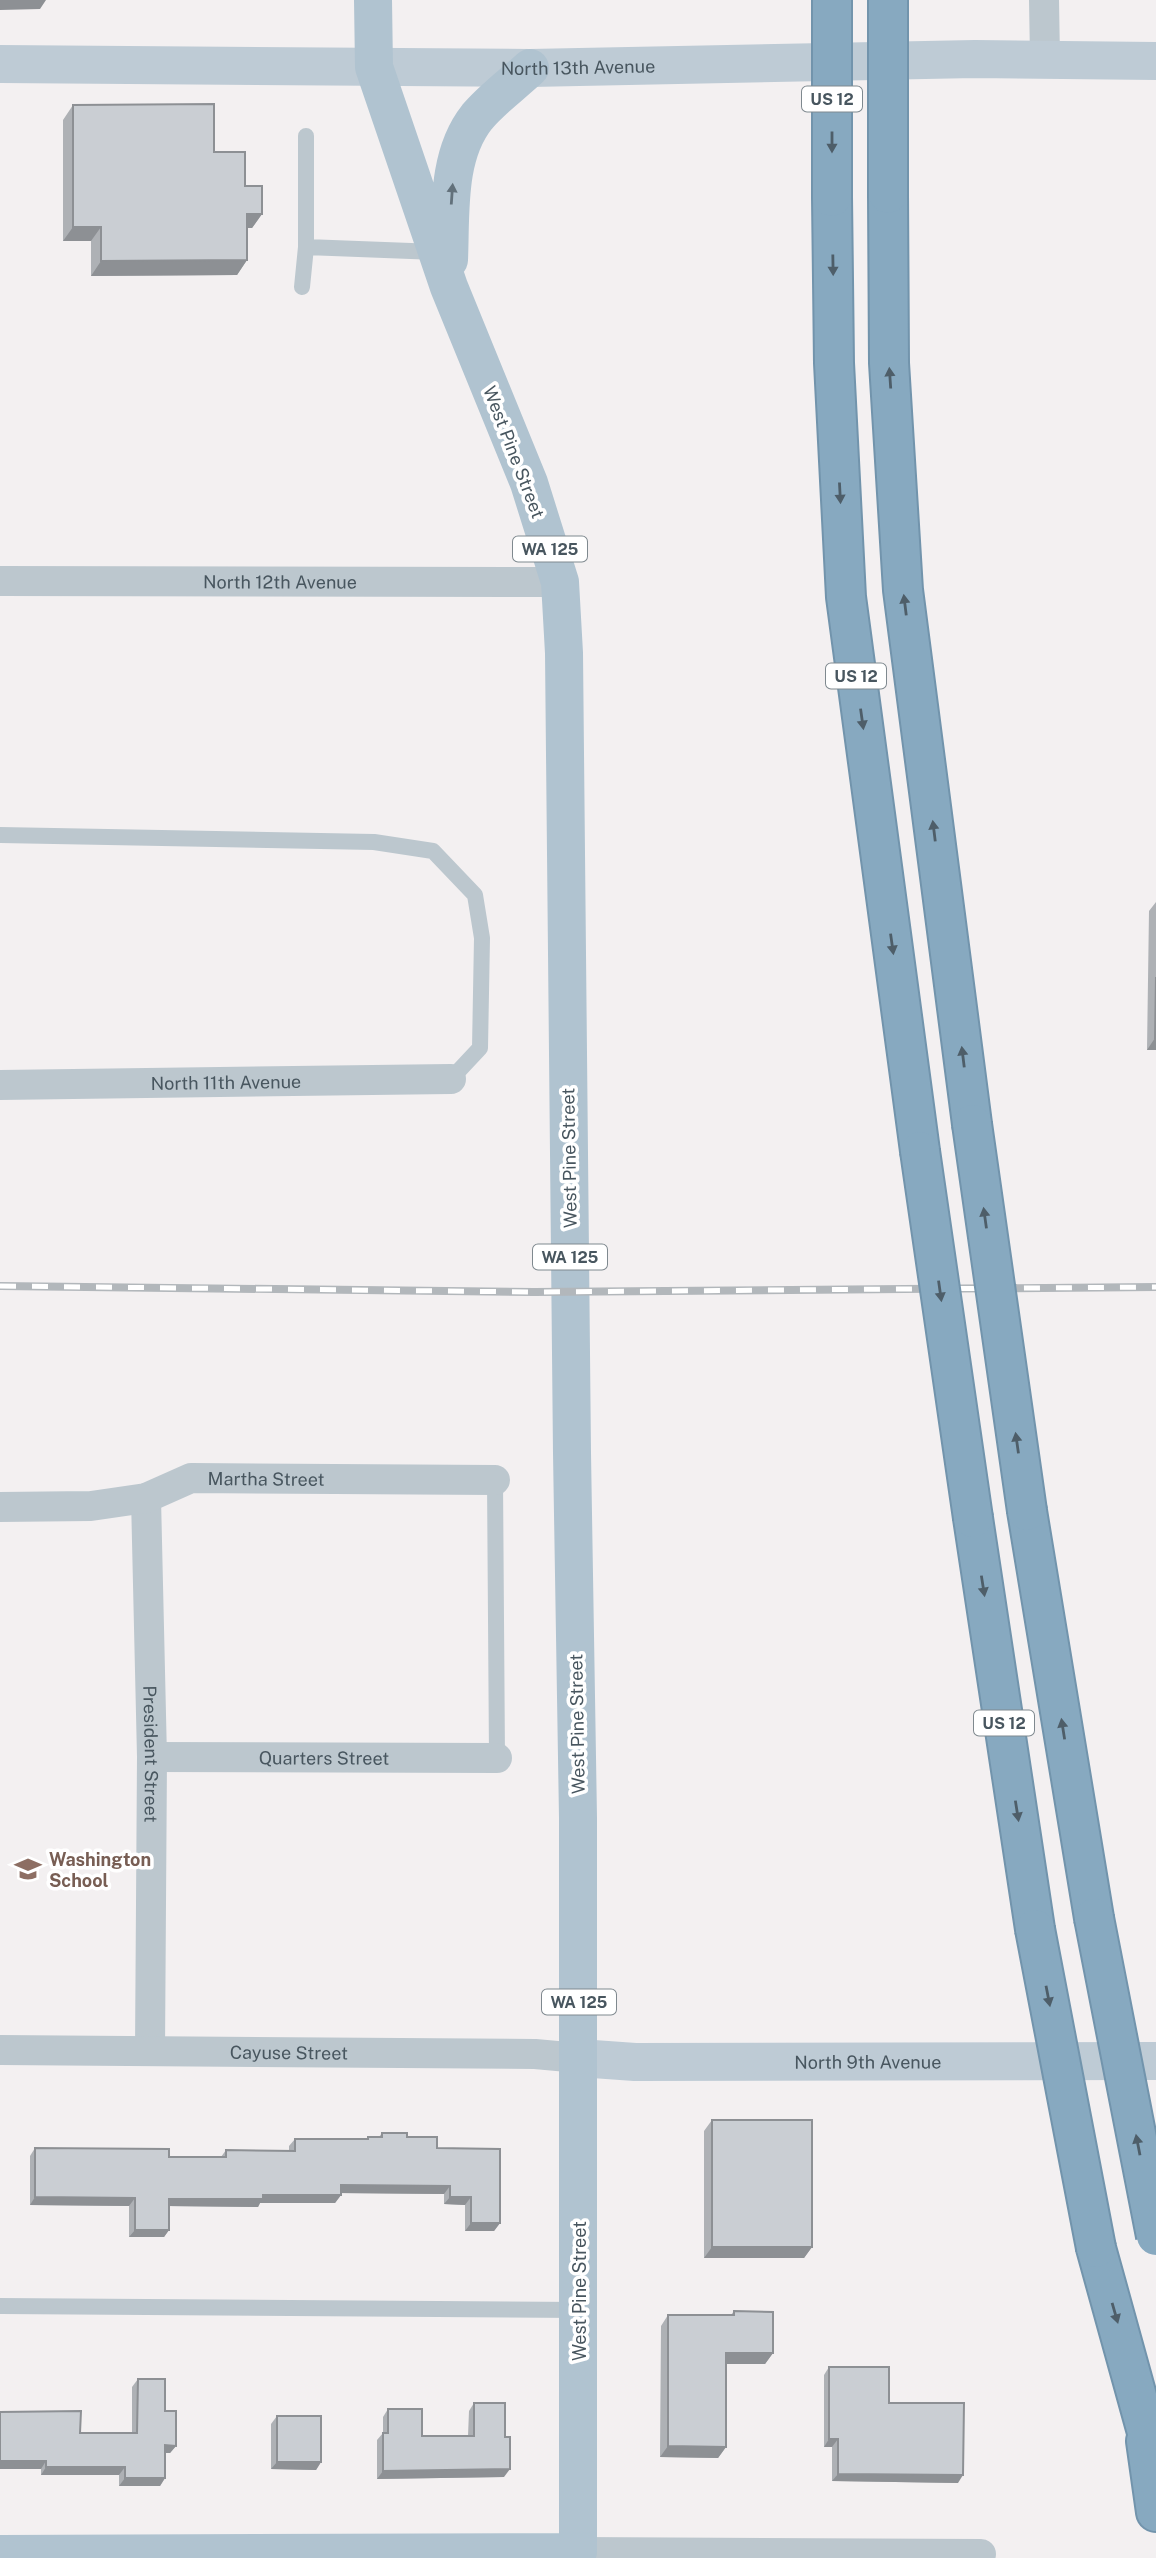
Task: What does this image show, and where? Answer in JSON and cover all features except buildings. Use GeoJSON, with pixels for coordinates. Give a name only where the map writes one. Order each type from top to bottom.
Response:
{"type":"FeatureCollection","features":[{"type":"Feature","properties":{"kind":"highway","name":"US 12"},"geometry":{"type":"LineString","coordinates":[[832,0],[834,363],[846,597],[920,1151],[1035,1928],[1096,2248],[1156,2465]]}},
{"type":"Feature","properties":{"kind":"highway","name":"US 12"},"geometry":{"type":"LineString","coordinates":[[888,0],[889,363],[903,590],[972,1124],[1027,1511],[1094,1917],[1156,2236]]}},
{"type":"Feature","properties":{"kind":"highway"},"geometry":{"type":"LineString","coordinates":[[1140,2404],[1156,2512]]}},
{"type":"Feature","properties":{"kind":"main road","name":"West Pine Street"},"geometry":{"type":"LineString","coordinates":[[373,0],[374,66],[443,269],[529,483],[560,582],[564,653],[578,1818],[578,2555]]}},
{"type":"Feature","properties":{"kind":"main road","name":"WA 125"},"geometry":{"type":"LineString","coordinates":[[443,269],[451,188],[460,150],[477,117],[530,68]]}},
{"type":"Feature","properties":{"kind":"main road"},"geometry":{"type":"LineString","coordinates":[[0,2554],[578,2555]]}},
{"type":"Feature","properties":{"kind":"street"},"geometry":{"type":"LineString","coordinates":[[1044,0],[1045,58]]}},
{"type":"Feature","properties":{"kind":"street","name":"North 13th Avenue"},"geometry":{"type":"LineString","coordinates":[[0,64],[530,68],[1045,58],[1156,61]]}},
{"type":"Feature","properties":{"kind":"street","name":"North 12th Avenue"},"geometry":{"type":"LineString","coordinates":[[0,581],[560,582]]}},
{"type":"Feature","properties":{"kind":"street","name":"North 11th Avenue"},"geometry":{"type":"LineString","coordinates":[[0,1085],[451,1080]]}},
{"type":"Feature","properties":{"kind":"street","name":"Martha Street"},"geometry":{"type":"LineString","coordinates":[[0,1507],[91,1506],[146,1498],[191,1478],[495,1480]]}},
{"type":"Feature","properties":{"kind":"street","name":"President Street"},"geometry":{"type":"LineString","coordinates":[[146,1498],[152,1757],[150,2051]]}},
{"type":"Feature","properties":{"kind":"street","name":"Quarters Street"},"geometry":{"type":"LineString","coordinates":[[152,1757],[496,1758]]}},
{"type":"Feature","properties":{"kind":"street","name":"Cayuse Street"},"geometry":{"type":"LineString","coordinates":[[0,2050],[535,2054],[579,2058]]}},
{"type":"Feature","properties":{"kind":"street","name":"North 9th Avenue"},"geometry":{"type":"LineString","coordinates":[[579,2058],[635,2062],[1156,2061]]}},
{"type":"Feature","properties":{"kind":"street"},"geometry":{"type":"LineString","coordinates":[[578,2555],[981,2554]]}},
{"type":"Feature","properties":{"kind":"lane"},"geometry":{"type":"LineString","coordinates":[[302,287],[306,247],[306,136]]}},
{"type":"Feature","properties":{"kind":"lane"},"geometry":{"type":"LineString","coordinates":[[306,247],[443,269]]}},
{"type":"Feature","properties":{"kind":"lane"},"geometry":{"type":"LineString","coordinates":[[0,835],[374,842],[433,851],[475,895],[482,938],[480,1048],[451,1080]]}},
{"type":"Feature","properties":{"kind":"lane"},"geometry":{"type":"LineString","coordinates":[[495,1480],[496,1758]]}},
{"type":"Feature","properties":{"kind":"lane"},"geometry":{"type":"LineString","coordinates":[[0,2306],[579,2310]]}},
{"type":"Feature","properties":{"kind":"railway"},"geometry":{"type":"LineString","coordinates":[[0,1286],[534,1292],[1156,1287]]}},
{"type":"Feature","properties":{"kind":"place","name":"Washington School"},"geometry":{"type":"Point","coordinates":[28,1869]}}]}
